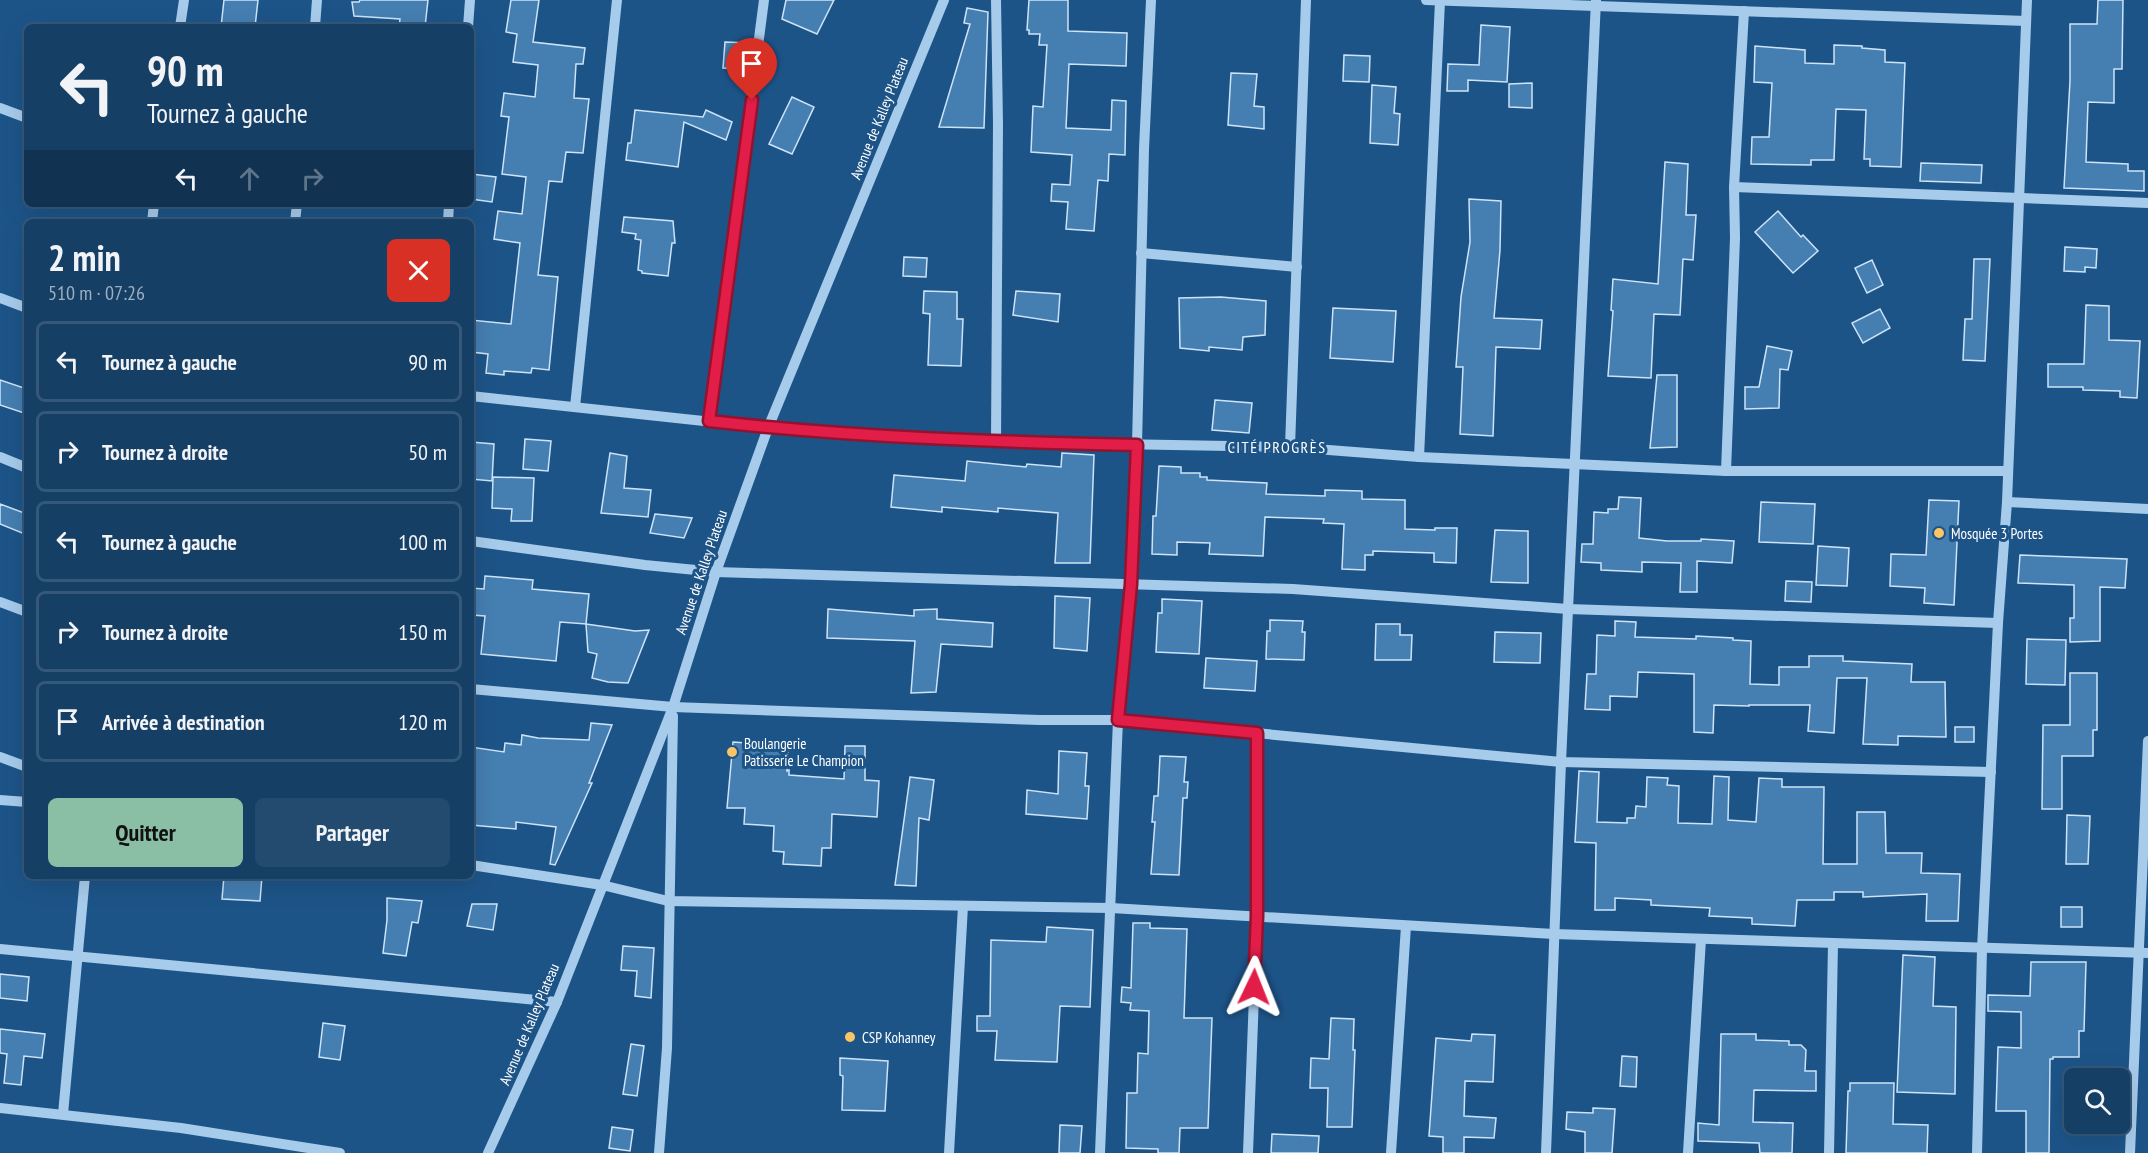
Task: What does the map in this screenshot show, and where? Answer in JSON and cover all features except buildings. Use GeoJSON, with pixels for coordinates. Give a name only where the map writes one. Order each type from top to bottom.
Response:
{"type":"FeatureCollection","features":[{"type":"Feature","properties":{"kind":"street"},"geometry":{"type":"LineString","coordinates":[[180,24],[184,0]]}},
{"type":"Feature","properties":{"kind":"street"},"geometry":{"type":"LineString","coordinates":[[315,24],[317,0]]}},
{"type":"Feature","properties":{"kind":"street"},"geometry":{"type":"LineString","coordinates":[[468,24],[470,0]]}},
{"type":"Feature","properties":{"kind":"street"},"geometry":{"type":"LineString","coordinates":[[574,407],[617,0]]}},
{"type":"Feature","properties":{"kind":"street"},"geometry":{"type":"LineString","coordinates":[[709,421],[764,0]]}},
{"type":"Feature","properties":{"kind":"street","name":"Avenue de Kalley Plateau"},"geometry":{"type":"LineString","coordinates":[[488,1153],[557,1002],[673,707],[716,572],[768,428],[944,0]]}},
{"type":"Feature","properties":{"kind":"street"},"geometry":{"type":"LineString","coordinates":[[996,0],[998,124],[996,442]]}},
{"type":"Feature","properties":{"kind":"street"},"geometry":{"type":"LineString","coordinates":[[1100,1153],[1118,720],[1131,584],[1151,0]]}},
{"type":"Feature","properties":{"kind":"street"},"geometry":{"type":"LineString","coordinates":[[1290,447],[1306,0]]}},
{"type":"Feature","properties":{"kind":"street"},"geometry":{"type":"LineString","coordinates":[[1426,0],[1596,3],[1744,11],[2026,21]]}},
{"type":"Feature","properties":{"kind":"street"},"geometry":{"type":"LineString","coordinates":[[1419,457],[1440,0]]}},
{"type":"Feature","properties":{"kind":"street"},"geometry":{"type":"LineString","coordinates":[[1977,1153],[1982,949],[1998,623],[2007,502],[2027,0]]}},
{"type":"Feature","properties":{"kind":"street"},"geometry":{"type":"LineString","coordinates":[[1546,1153],[1561,762],[1596,3]]}},
{"type":"Feature","properties":{"kind":"street"},"geometry":{"type":"LineString","coordinates":[[1726,471],[1735,238],[1734,187],[1744,11]]}},
{"type":"Feature","properties":{"kind":"street"},"geometry":{"type":"LineString","coordinates":[[0,108],[24,117]]}},
{"type":"Feature","properties":{"kind":"street"},"geometry":{"type":"LineString","coordinates":[[1734,187],[2148,203]]}},
{"type":"Feature","properties":{"kind":"street"},"geometry":{"type":"LineString","coordinates":[[1141,253],[1297,267]]}},
{"type":"Feature","properties":{"kind":"street"},"geometry":{"type":"LineString","coordinates":[[0,298],[24,307]]}},
{"type":"Feature","properties":{"kind":"street"},"geometry":{"type":"LineString","coordinates":[[474,396],[768,428],[996,442],[1290,447],[1419,457],[1726,471],[2008,471]]}},
{"type":"Feature","properties":{"kind":"street"},"geometry":{"type":"LineString","coordinates":[[0,457],[24,467]]}},
{"type":"Feature","properties":{"kind":"street"},"geometry":{"type":"LineString","coordinates":[[2007,502],[2148,509]]}},
{"type":"Feature","properties":{"kind":"street"},"geometry":{"type":"LineString","coordinates":[[474,541],[645,565],[716,572],[1293,589],[1568,609],[1998,623]]}},
{"type":"Feature","properties":{"kind":"street"},"geometry":{"type":"LineString","coordinates":[[0,602],[24,611]]}},
{"type":"Feature","properties":{"kind":"street"},"geometry":{"type":"LineString","coordinates":[[474,688],[673,707],[1040,720],[1118,720],[1561,762],[1991,772]]}},
{"type":"Feature","properties":{"kind":"street"},"geometry":{"type":"LineString","coordinates":[[659,1153],[667,1047],[673,707]]}},
{"type":"Feature","properties":{"kind":"street"},"geometry":{"type":"LineString","coordinates":[[1248,1153],[1257,916],[1257,733]]}},
{"type":"Feature","properties":{"kind":"street"},"geometry":{"type":"LineString","coordinates":[[2130,1153],[2144,953],[2148,741]]}},
{"type":"Feature","properties":{"kind":"street"},"geometry":{"type":"LineString","coordinates":[[0,757],[24,766]]}},
{"type":"Feature","properties":{"kind":"street"},"geometry":{"type":"LineString","coordinates":[[0,800],[24,802]]}},
{"type":"Feature","properties":{"kind":"street"},"geometry":{"type":"LineString","coordinates":[[474,865],[602,885],[668,901],[1111,908],[1554,934],[2144,953]]}},
{"type":"Feature","properties":{"kind":"street"},"geometry":{"type":"LineString","coordinates":[[63,1114],[85,879]]}},
{"type":"Feature","properties":{"kind":"street"},"geometry":{"type":"LineString","coordinates":[[949,1153],[963,906]]}},
{"type":"Feature","properties":{"kind":"street"},"geometry":{"type":"LineString","coordinates":[[1392,1153],[1406,926]]}},
{"type":"Feature","properties":{"kind":"street"},"geometry":{"type":"LineString","coordinates":[[1688,1153],[1701,939]]}},
{"type":"Feature","properties":{"kind":"street"},"geometry":{"type":"LineString","coordinates":[[1829,1153],[1833,944]]}},
{"type":"Feature","properties":{"kind":"street"},"geometry":{"type":"LineString","coordinates":[[0,949],[557,1002]]}},
{"type":"Feature","properties":{"kind":"street"},"geometry":{"type":"LineString","coordinates":[[0,1108],[181,1128],[340,1153]]}},
{"type":"Feature","properties":{"kind":"place","name":"Mosquée 3 Portes"},"geometry":{"type":"Point","coordinates":[1939,533]}},
{"type":"Feature","properties":{"kind":"place","name":"Boulangerie Patisserie Le Champion"},"geometry":{"type":"Point","coordinates":[732,752]}},
{"type":"Feature","properties":{"kind":"place","name":"CSP Kohanney"},"geometry":{"type":"Point","coordinates":[850,1037]}},
{"type":"Feature","properties":{"kind":"district","name":"CITÉ PROGRÈS"},"geometry":{"type":"Point","coordinates":[1277,447]}},
{"type":"Feature","properties":{"kind":"route"},"geometry":{"type":"LineString","coordinates":[[752,100],[709,421],[768,428],[996,442],[1137,445],[1131,584],[1118,720],[1257,733],[1257,916],[1254,987]]}}]}
